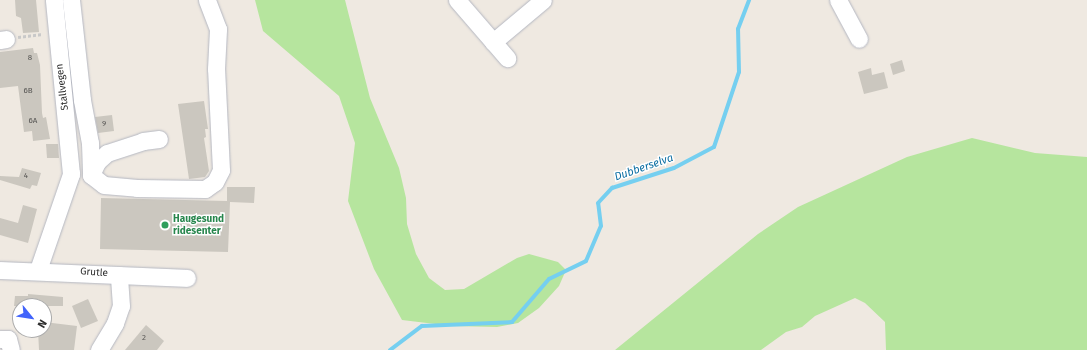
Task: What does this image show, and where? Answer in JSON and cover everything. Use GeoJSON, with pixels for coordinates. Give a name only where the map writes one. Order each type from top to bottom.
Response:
{"type":"FeatureCollection","features":[{"type":"Feature","properties":{"kind":"street","name":"Stallvegen"},"geometry":{"type":"LineString","coordinates":[[38,270],[71,174],[54,0]]}},
{"type":"Feature","properties":{"kind":"street"},"geometry":{"type":"LineString","coordinates":[[71,0],[82,100],[90,142],[91,175]]}},
{"type":"Feature","properties":{"kind":"street"},"geometry":{"type":"LineString","coordinates":[[71,174],[91,175],[104,185],[137,188],[205,189],[214,182],[221,170],[216,69],[218,29],[207,0]]}},
{"type":"Feature","properties":{"kind":"street"},"geometry":{"type":"LineString","coordinates":[[457,0],[506,58]]}},
{"type":"Feature","properties":{"kind":"street"},"geometry":{"type":"LineString","coordinates":[[493,42],[543,0]]}},
{"type":"Feature","properties":{"kind":"street"},"geometry":{"type":"LineString","coordinates":[[838,0],[859,39]]}},
{"type":"Feature","properties":{"kind":"street"},"geometry":{"type":"LineString","coordinates":[[91,175],[98,162],[107,153],[143,141],[159,139]]}},
{"type":"Feature","properties":{"kind":"street","name":"Grutle"},"geometry":{"type":"LineString","coordinates":[[0,270],[38,270],[188,278]]}},
{"type":"Feature","properties":{"kind":"street"},"geometry":{"type":"LineString","coordinates":[[99,350],[115,324],[121,306],[119,275]]}},
{"type":"Feature","properties":{"kind":"street"},"geometry":{"type":"LineString","coordinates":[[0,339],[8,339],[12,350]]}},
{"type":"Feature","properties":{"kind":"path"},"geometry":{"type":"LineString","coordinates":[[3,40],[57,32]]}},
{"type":"Feature","properties":{"kind":"green space"},"geometry":{"type":"Polygon","coordinates":[[[255,0],[345,0],[370,98],[399,168],[406,198],[407,224],[416,254],[429,278],[445,290],[464,289],[517,258],[529,254],[558,262],[566,270],[559,286],[539,308],[518,323],[497,327],[452,326],[402,320],[374,269],[348,201],[355,143],[339,96],[263,31],[255,0]]]}},
{"type":"Feature","properties":{"kind":"green space"},"geometry":{"type":"Polygon","coordinates":[[[972,138],[1035,153],[1087,157],[1087,350],[886,350],[885,322],[865,303],[855,298],[815,316],[802,327],[786,332],[761,350],[615,350],[758,234],[798,207],[907,157],[972,138]]]}},
{"type":"Feature","properties":{"kind":"building"},"geometry":{"type":"Polygon","coordinates":[[[15,0],[36,0],[39,32],[23,33],[21,18],[16,16],[15,0]]]}},
{"type":"Feature","properties":{"kind":"building"},"geometry":{"type":"Polygon","coordinates":[[[33,48],[34,53],[37,53],[40,65],[42,113],[43,118],[46,117],[50,139],[33,141],[32,131],[24,132],[18,86],[0,88],[0,52],[33,48]]]}},
{"type":"Feature","properties":{"kind":"building"},"geometry":{"type":"Polygon","coordinates":[[[902,60],[905,71],[893,75],[890,64],[902,60]]]}},
{"type":"Feature","properties":{"kind":"building"},"geometry":{"type":"Polygon","coordinates":[[[871,68],[872,75],[884,72],[888,88],[864,94],[858,72],[871,68]]]}},
{"type":"Feature","properties":{"kind":"building"},"geometry":{"type":"Polygon","coordinates":[[[204,101],[208,129],[205,129],[206,137],[204,138],[209,171],[205,177],[189,179],[178,104],[204,101]]]}},
{"type":"Feature","properties":{"kind":"building"},"geometry":{"type":"Polygon","coordinates":[[[112,115],[114,131],[98,133],[95,117],[112,115]]]}},
{"type":"Feature","properties":{"kind":"building"},"geometry":{"type":"Polygon","coordinates":[[[46,144],[58,144],[59,158],[47,158],[46,144]]]}},
{"type":"Feature","properties":{"kind":"building"},"geometry":{"type":"Polygon","coordinates":[[[22,168],[41,173],[37,186],[32,185],[30,189],[0,180],[0,176],[19,177],[22,168]]]}},
{"type":"Feature","properties":{"kind":"building","name":"Haugesund ridesenter"},"geometry":{"type":"Polygon","coordinates":[[[227,187],[255,187],[254,203],[230,202],[228,252],[100,249],[101,198],[227,201],[227,187]]]}},
{"type":"Feature","properties":{"kind":"building"},"geometry":{"type":"Polygon","coordinates":[[[23,205],[37,209],[28,243],[0,235],[0,218],[18,223],[23,205]]]}},
{"type":"Feature","properties":{"kind":"building"},"geometry":{"type":"Polygon","coordinates":[[[28,294],[63,297],[63,306],[52,306],[52,298],[15,298],[15,296],[28,296],[28,294]]]}},
{"type":"Feature","properties":{"kind":"building"},"geometry":{"type":"Polygon","coordinates":[[[88,299],[98,321],[81,328],[72,306],[88,299]]]}},
{"type":"Feature","properties":{"kind":"building"},"geometry":{"type":"Polygon","coordinates":[[[52,323],[77,326],[74,350],[39,350],[38,338],[52,338],[52,323]]]}},
{"type":"Feature","properties":{"kind":"building"},"geometry":{"type":"Polygon","coordinates":[[[146,325],[164,341],[157,350],[125,350],[146,325]]]}},
{"type":"Feature","properties":{"kind":"waterway","name":"Dubberselva"},"geometry":{"type":"LineString","coordinates":[[390,350],[422,326],[512,322],[549,279],[586,261],[601,226],[598,203],[612,188],[674,168],[714,147],[739,72],[738,29],[749,0]]}},
{"type":"Feature","properties":{"kind":"place","name":"Haugesund ridesenter"},"geometry":{"type":"Point","coordinates":[165,225]}}]}
